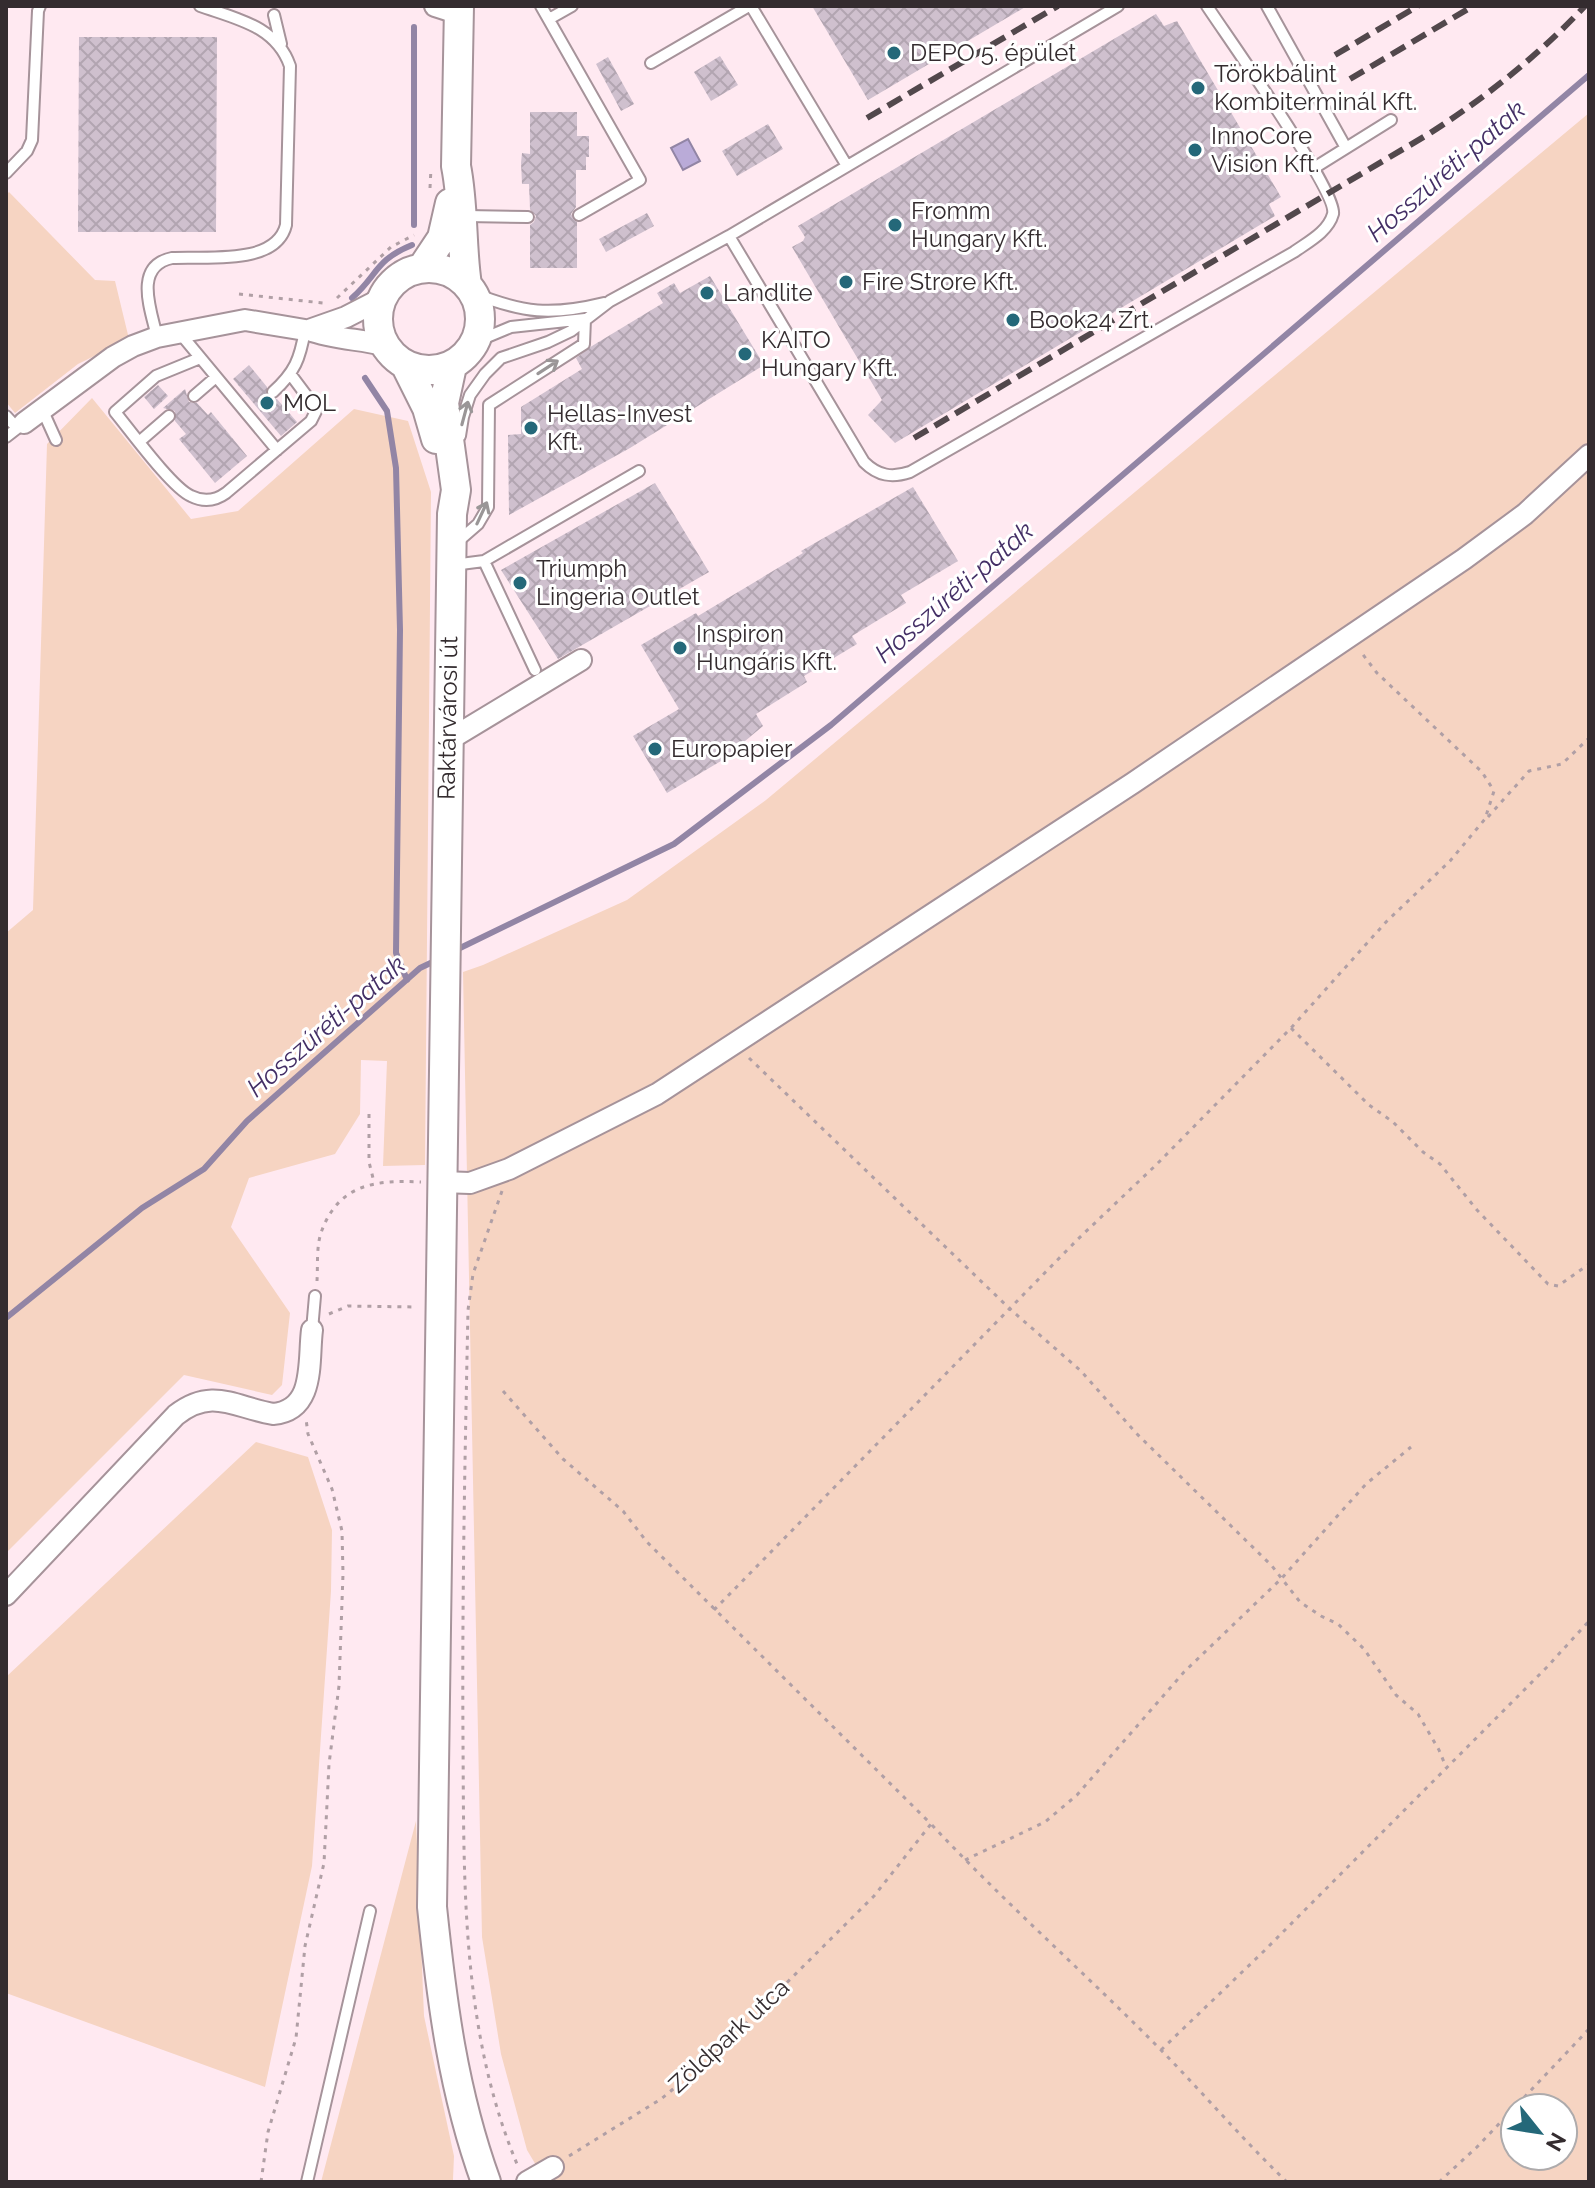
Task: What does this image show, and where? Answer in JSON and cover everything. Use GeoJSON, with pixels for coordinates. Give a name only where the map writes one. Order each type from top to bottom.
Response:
{"type":"FeatureCollection","features":[{"type":"Feature","properties":{"kind":"street"},"geometry":{"type":"LineString","coordinates":[[422,268],[435,252],[446,227],[444,167],[455,8]]}},
{"type":"Feature","properties":{"kind":"street"},"geometry":{"type":"LineString","coordinates":[[406,366],[424,371],[452,366],[465,356],[479,333],[480,312],[470,289],[462,254],[461,215],[444,167]]}},
{"type":"Feature","properties":{"kind":"street"},"geometry":{"type":"LineString","coordinates":[[15,422],[42,409],[113,357],[157,337],[245,320],[384,345],[377,317],[381,299],[402,275],[422,268],[452,273],[470,289]]}},
{"type":"Feature","properties":{"kind":"street"},"geometry":{"type":"LineString","coordinates":[[307,330],[346,317],[381,299]]}},
{"type":"Feature","properties":{"kind":"street","name":"Raktárvárosi út"},"geometry":{"type":"LineString","coordinates":[[384,345],[393,357],[406,366],[427,408],[454,502]]}},
{"type":"Feature","properties":{"kind":"street","name":"Raktárvárosi út"},"geometry":{"type":"LineString","coordinates":[[452,366],[444,403],[454,502],[447,741],[432,1907],[453,2068],[471,2140],[486,2182]]}},
{"type":"Feature","properties":{"kind":"street"},"geometry":{"type":"LineString","coordinates":[[441,1182],[470,1183],[509,1169],[657,1094],[1497,536],[1589,455]]}},
{"type":"Feature","properties":{"kind":"street"},"geometry":{"type":"LineString","coordinates":[[447,741],[581,660]]}},
{"type":"Feature","properties":{"kind":"street"},"geometry":{"type":"LineString","coordinates":[[6,1595],[188,1405],[211,1399],[273,1414],[291,1410],[304,1396],[308,1383],[312,1330]]}},
{"type":"Feature","properties":{"kind":"street"},"geometry":{"type":"LineString","coordinates":[[523,2175],[553,2167]]}},
{"type":"Feature","properties":{"kind":"lane"},"geometry":{"type":"LineString","coordinates":[[6,173],[27,151],[32,140],[40,6]]}},
{"type":"Feature","properties":{"kind":"lane"},"geometry":{"type":"LineString","coordinates":[[200,6],[258,27],[281,46]]}},
{"type":"Feature","properties":{"kind":"lane"},"geometry":{"type":"LineString","coordinates":[[541,6],[640,180],[579,215]]}},
{"type":"Feature","properties":{"kind":"lane"},"geometry":{"type":"LineString","coordinates":[[549,19],[572,6]]}},
{"type":"Feature","properties":{"kind":"lane"},"geometry":{"type":"LineString","coordinates":[[651,63],[750,6],[847,166]]}},
{"type":"Feature","properties":{"kind":"lane"},"geometry":{"type":"LineString","coordinates":[[454,502],[460,473],[463,417],[477,383],[501,358],[571,331],[610,301],[729,236],[1118,6]]}},
{"type":"Feature","properties":{"kind":"lane"},"geometry":{"type":"LineString","coordinates":[[729,236],[864,462],[876,472],[892,477],[910,472],[1294,252],[1316,236],[1330,220],[1333,205],[1314,168],[1207,6]]}},
{"type":"Feature","properties":{"kind":"lane"},"geometry":{"type":"LineString","coordinates":[[1267,6],[1346,148]]}},
{"type":"Feature","properties":{"kind":"lane"},"geometry":{"type":"LineString","coordinates":[[157,337],[146,285],[154,267],[172,258],[254,255],[267,250],[284,236],[290,66],[281,46],[274,15]]}},
{"type":"Feature","properties":{"kind":"lane"},"geometry":{"type":"LineString","coordinates":[[1314,168],[1391,120]]}},
{"type":"Feature","properties":{"kind":"lane"},"geometry":{"type":"LineString","coordinates":[[461,215],[528,217]]}},
{"type":"Feature","properties":{"kind":"lane"},"geometry":{"type":"LineString","coordinates":[[470,289],[513,308],[531,311],[587,307],[610,301]]}},
{"type":"Feature","properties":{"kind":"lane"},"geometry":{"type":"LineString","coordinates":[[475,342],[511,327],[585,319]]}},
{"type":"Feature","properties":{"kind":"lane"},"geometry":{"type":"LineString","coordinates":[[451,556],[488,507],[489,405],[584,344],[585,319]]}},
{"type":"Feature","properties":{"kind":"lane"},"geometry":{"type":"LineString","coordinates":[[273,392],[297,365],[307,330]]}},
{"type":"Feature","properties":{"kind":"lane"},"geometry":{"type":"LineString","coordinates":[[179,332],[216,377],[251,411],[277,450]]}},
{"type":"Feature","properties":{"kind":"lane"},"geometry":{"type":"LineString","coordinates":[[200,358],[156,376],[115,412],[181,490],[204,500],[226,493],[311,421],[316,411],[291,375]]}},
{"type":"Feature","properties":{"kind":"lane"},"geometry":{"type":"LineString","coordinates":[[194,396],[216,377]]}},
{"type":"Feature","properties":{"kind":"lane"},"geometry":{"type":"LineString","coordinates":[[42,409],[56,440]]}},
{"type":"Feature","properties":{"kind":"lane"},"geometry":{"type":"LineString","coordinates":[[139,442],[169,416]]}},
{"type":"Feature","properties":{"kind":"lane"},"geometry":{"type":"LineString","coordinates":[[6,437],[15,422]]}},
{"type":"Feature","properties":{"kind":"lane"},"geometry":{"type":"LineString","coordinates":[[451,556],[484,561],[639,471]]}},
{"type":"Feature","properties":{"kind":"lane"},"geometry":{"type":"LineString","coordinates":[[484,561],[535,670]]}},
{"type":"Feature","properties":{"kind":"lane"},"geometry":{"type":"LineString","coordinates":[[312,1330],[315,1296]]}},
{"type":"Feature","properties":{"kind":"lane"},"geometry":{"type":"LineString","coordinates":[[307,2182],[370,1911]]}},
{"type":"Feature","properties":{"kind":"path"},"geometry":{"type":"LineString","coordinates":[[430,197],[444,167]]}},
{"type":"Feature","properties":{"kind":"path"},"geometry":{"type":"LineString","coordinates":[[239,294],[330,304],[391,247],[415,234],[421,227]]}},
{"type":"Feature","properties":{"kind":"path"},"geometry":{"type":"LineString","coordinates":[[1350,636],[1377,673],[1482,772],[1494,791],[1485,819]]}},
{"type":"Feature","properties":{"kind":"path"},"geometry":{"type":"LineString","coordinates":[[714,1610],[1291,1028],[1330,981],[1450,861],[1529,771],[1562,764],[1589,738]]}},
{"type":"Feature","properties":{"kind":"path"},"geometry":{"type":"LineString","coordinates":[[1291,1028],[1369,1105],[1440,1164],[1477,1210],[1548,1284],[1558,1286],[1589,1264]]}},
{"type":"Feature","properties":{"kind":"path"},"geometry":{"type":"LineString","coordinates":[[735,1044],[1010,1309],[1081,1371],[1136,1433],[1255,1548],[1300,1602],[1338,1624],[1364,1649],[1396,1695],[1418,1714],[1446,1767]]}},
{"type":"Feature","properties":{"kind":"path"},"geometry":{"type":"LineString","coordinates":[[369,1114],[369,1162],[374,1182]]}},
{"type":"Feature","properties":{"kind":"path"},"geometry":{"type":"LineString","coordinates":[[509,1169],[473,1274],[468,1310],[463,1674],[464,1900],[478,2018],[490,2083],[507,2139],[523,2175]]}},
{"type":"Feature","properties":{"kind":"path"},"geometry":{"type":"LineString","coordinates":[[315,1296],[320,1232],[335,1205],[353,1191],[374,1182],[441,1182]]}},
{"type":"Feature","properties":{"kind":"path"},"geometry":{"type":"LineString","coordinates":[[312,1330],[327,1315],[348,1306],[440,1309]]}},
{"type":"Feature","properties":{"kind":"path"},"geometry":{"type":"LineString","coordinates":[[503,1391],[563,1459],[623,1511],[647,1542],[714,1610],[1161,2050],[1287,2182]]}},
{"type":"Feature","properties":{"kind":"path"},"geometry":{"type":"LineString","coordinates":[[261,2182],[268,2132],[296,2038],[305,1946],[324,1863],[329,1764],[339,1686],[342,1531],[332,1489],[308,1434],[304,1396]]}},
{"type":"Feature","properties":{"kind":"path"},"geometry":{"type":"LineString","coordinates":[[965,1860],[1045,1822],[1077,1795],[1184,1672],[1281,1579],[1366,1484],[1411,1447]]}},
{"type":"Feature","properties":{"kind":"path"},"geometry":{"type":"LineString","coordinates":[[1161,2050],[1263,1952],[1589,1621]]}},
{"type":"Feature","properties":{"kind":"path","name":"Zöldpark utca"},"geometry":{"type":"LineString","coordinates":[[553,2167],[661,2099],[711,2058],[874,1896],[931,1824]]}},
{"type":"Feature","properties":{"kind":"path"},"geometry":{"type":"LineString","coordinates":[[1439,2182],[1477,2147],[1589,2029]]}},
{"type":"Feature","properties":{"kind":"shaded area"},"geometry":{"type":"Polygon","coordinates":[[[1589,113],[1589,2182],[546,2182],[527,2150],[501,2054],[482,1937],[463,972],[627,900],[766,800],[1589,113]]]}},
{"type":"Feature","properties":{"kind":"shaded area"},"geometry":{"type":"Polygon","coordinates":[[[688,139],[700,161],[683,170],[671,148],[688,139]]]}},
{"type":"Feature","properties":{"kind":"shaded area"},"geometry":{"type":"Polygon","coordinates":[[[9,192],[95,280],[115,281],[129,339],[78,364],[15,413],[6,402],[6,195],[9,192]]]}},
{"type":"Feature","properties":{"kind":"shaded area"},"geometry":{"type":"Polygon","coordinates":[[[92,398],[191,519],[238,511],[354,409],[408,421],[431,492],[425,1165],[383,1166],[387,1061],[361,1060],[360,1114],[335,1154],[249,1178],[231,1227],[290,1313],[282,1385],[272,1395],[184,1375],[6,1553],[6,933],[33,910],[47,444],[92,398]]]}},
{"type":"Feature","properties":{"kind":"shaded area"},"geometry":{"type":"Polygon","coordinates":[[[256,1442],[308,1457],[332,1530],[331,1591],[312,1866],[265,2087],[6,1993],[6,1677],[256,1442]]]}},
{"type":"Feature","properties":{"kind":"shaded area"},"geometry":{"type":"Polygon","coordinates":[[[416,1821],[424,2016],[454,2156],[453,2182],[321,2182],[416,1821]]]}},
{"type":"Feature","properties":{"kind":"building","name":"DEPO 5. épület"},"geometry":{"type":"Polygon","coordinates":[[[812,6],[1027,6],[868,100],[812,6]]]}},
{"type":"Feature","properties":{"kind":"building"},"geometry":{"type":"Polygon","coordinates":[[[1156,14],[1164,26],[1177,21],[1281,197],[1269,204],[1275,216],[895,443],[868,415],[882,400],[792,247],[805,237],[798,226],[1156,14]]]}},
{"type":"Feature","properties":{"kind":"building"},"geometry":{"type":"Polygon","coordinates":[[[79,37],[217,37],[216,232],[78,232],[79,37]]]}},
{"type":"Feature","properties":{"kind":"building"},"geometry":{"type":"Polygon","coordinates":[[[720,56],[738,85],[711,101],[694,72],[720,56]]]}},
{"type":"Feature","properties":{"kind":"building"},"geometry":{"type":"Polygon","coordinates":[[[608,57],[634,104],[621,111],[596,64],[608,57]]]}},
{"type":"Feature","properties":{"kind":"building"},"geometry":{"type":"Polygon","coordinates":[[[530,112],[577,112],[577,136],[589,136],[586,170],[576,170],[576,207],[571,214],[577,222],[577,268],[530,268],[530,225],[536,216],[530,209],[529,184],[522,184],[521,163],[522,153],[530,154],[530,112]]]}},
{"type":"Feature","properties":{"kind":"building"},"geometry":{"type":"Polygon","coordinates":[[[768,124],[783,149],[737,176],[722,151],[768,124]]]}},
{"type":"Feature","properties":{"kind":"building"},"geometry":{"type":"Polygon","coordinates":[[[647,213],[654,226],[606,252],[599,239],[647,213]]]}},
{"type":"Feature","properties":{"kind":"building"},"geometry":{"type":"Polygon","coordinates":[[[710,276],[764,365],[630,448],[509,515],[508,435],[521,434],[521,407],[582,369],[576,358],[592,346],[663,303],[657,293],[674,283],[680,293],[710,276]]]}},
{"type":"Feature","properties":{"kind":"building"},"geometry":{"type":"Polygon","coordinates":[[[249,365],[267,387],[267,397],[277,399],[297,422],[281,436],[233,379],[249,365]]]}},
{"type":"Feature","properties":{"kind":"building"},"geometry":{"type":"Polygon","coordinates":[[[158,385],[168,396],[154,409],[144,397],[158,385]]]}},
{"type":"Feature","properties":{"kind":"building"},"geometry":{"type":"Polygon","coordinates":[[[185,389],[189,402],[197,403],[208,415],[211,412],[247,456],[215,483],[179,439],[186,434],[175,421],[175,411],[163,408],[185,389]]]}},
{"type":"Feature","properties":{"kind":"building"},"geometry":{"type":"Polygon","coordinates":[[[655,483],[709,572],[558,659],[501,570],[655,483]]]}},
{"type":"Feature","properties":{"kind":"building"},"geometry":{"type":"Polygon","coordinates":[[[913,487],[958,561],[901,595],[906,603],[852,636],[857,644],[804,676],[807,682],[756,714],[763,726],[721,761],[667,793],[633,736],[679,709],[641,645],[696,613],[698,616],[803,553],[801,551],[913,487]]]}},
{"type":"Feature","properties":{"kind":"waterway"},"geometry":{"type":"LineString","coordinates":[[414,27],[414,225]]}},
{"type":"Feature","properties":{"kind":"waterway","name":"Hosszúréti-patak"},"geometry":{"type":"LineString","coordinates":[[456,950],[674,844],[831,725],[1589,75]]}},
{"type":"Feature","properties":{"kind":"waterway"},"geometry":{"type":"LineString","coordinates":[[352,298],[384,262],[412,245]]}},
{"type":"Feature","properties":{"kind":"waterway"},"geometry":{"type":"LineString","coordinates":[[365,378],[387,411],[396,468],[400,630],[396,953],[407,980]]}},
{"type":"Feature","properties":{"kind":"waterway","name":"Hosszúréti-patak"},"geometry":{"type":"LineString","coordinates":[[6,1318],[142,1208],[204,1169],[247,1121],[420,968],[439,959]]}},
{"type":"Feature","properties":{"kind":"railway"},"geometry":{"type":"LineString","coordinates":[[867,118],[1058,6]]}},
{"type":"Feature","properties":{"kind":"railway"},"geometry":{"type":"LineString","coordinates":[[1335,55],[1418,6]]}},
{"type":"Feature","properties":{"kind":"railway"},"geometry":{"type":"LineString","coordinates":[[1350,79],[1473,6]]}},
{"type":"Feature","properties":{"kind":"railway"},"geometry":{"type":"LineString","coordinates":[[914,438],[1427,135],[1510,75],[1585,6]]}},
{"type":"Feature","properties":{"kind":"place","name":"DEPO 5. épület"},"geometry":{"type":"Point","coordinates":[894,53]}},
{"type":"Feature","properties":{"kind":"place","name":"Törökbálint Kombiterminál Kft."},"geometry":{"type":"Point","coordinates":[1198,88]}},
{"type":"Feature","properties":{"kind":"place","name":"InnoCore Vision Kft."},"geometry":{"type":"Point","coordinates":[1195,150]}},
{"type":"Feature","properties":{"kind":"place","name":"Fromm Hungary Kft."},"geometry":{"type":"Point","coordinates":[895,225]}},
{"type":"Feature","properties":{"kind":"place","name":"Fire Strore Kft."},"geometry":{"type":"Point","coordinates":[846,282]}},
{"type":"Feature","properties":{"kind":"place","name":"Landlite"},"geometry":{"type":"Point","coordinates":[707,293]}},
{"type":"Feature","properties":{"kind":"place","name":"Book24 Zrt."},"geometry":{"type":"Point","coordinates":[1013,320]}},
{"type":"Feature","properties":{"kind":"place","name":"KAITO Hungary Kft."},"geometry":{"type":"Point","coordinates":[745,354]}},
{"type":"Feature","properties":{"kind":"place","name":"MOL"},"geometry":{"type":"Point","coordinates":[267,403]}},
{"type":"Feature","properties":{"kind":"place","name":"Hellas-Invest Kft."},"geometry":{"type":"Point","coordinates":[531,428]}},
{"type":"Feature","properties":{"kind":"place","name":"Triumph Lingeria Outlet"},"geometry":{"type":"Point","coordinates":[520,583]}},
{"type":"Feature","properties":{"kind":"place","name":"Inspiron Hungáris Kft."},"geometry":{"type":"Point","coordinates":[680,648]}},
{"type":"Feature","properties":{"kind":"place","name":"Europapier"},"geometry":{"type":"Point","coordinates":[655,749]}}]}
